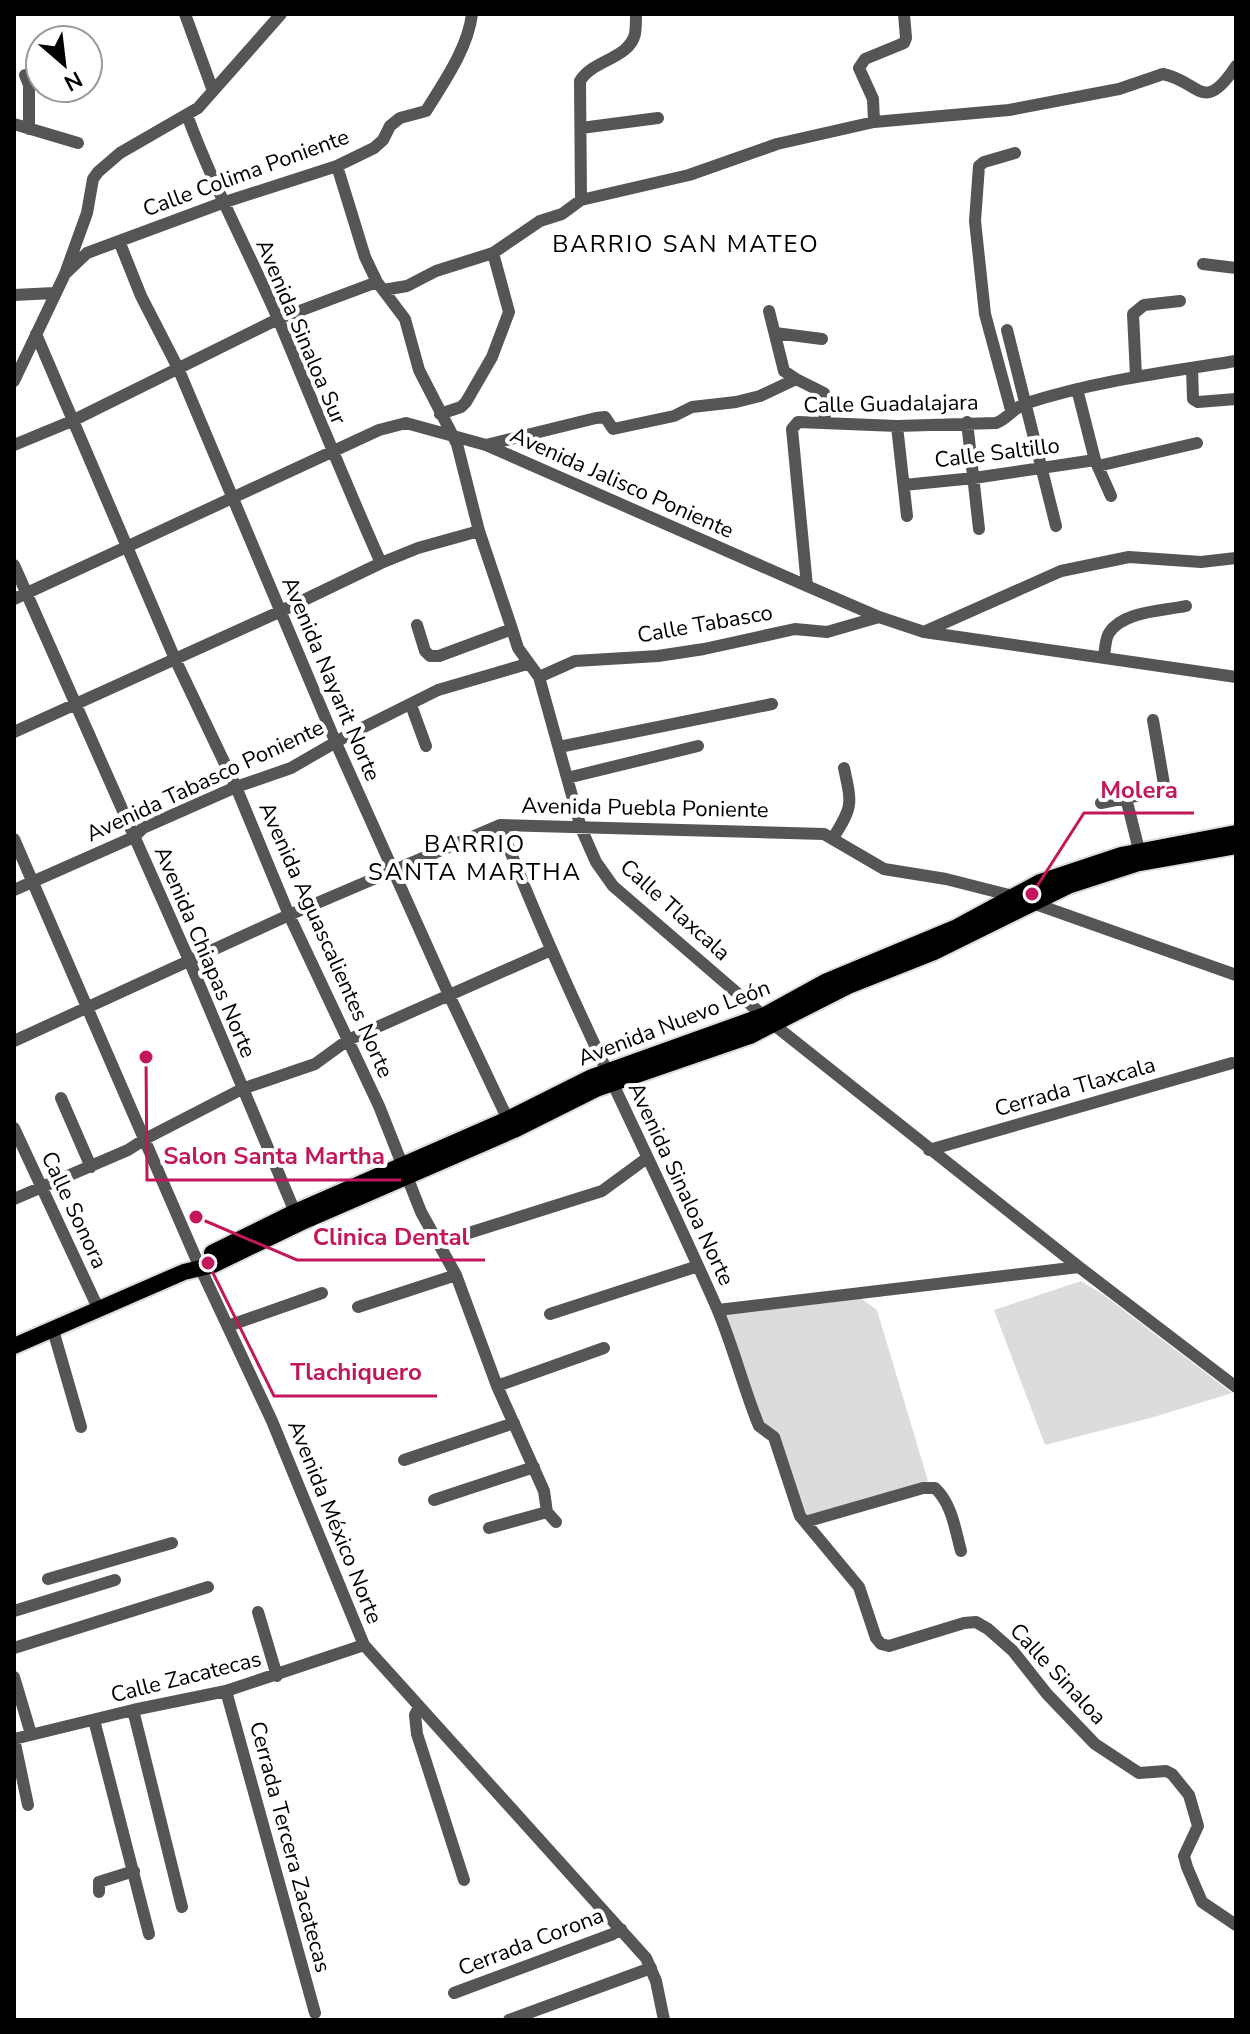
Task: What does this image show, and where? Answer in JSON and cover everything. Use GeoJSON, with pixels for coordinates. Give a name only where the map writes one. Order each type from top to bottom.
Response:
{"type":"FeatureCollection","features":[{"type":"Feature","properties":{"kind":"main road","name":"Avenida Nuevo León"},"geometry":{"type":"LineString","coordinates":[[14,1346],[194,1268],[213,1265],[298,1218],[511,1125],[609,1078],[750,1036],[825,982],[955,928],[1040,882],[1139,850],[1236,833]]}},
{"type":"Feature","properties":{"kind":"main road","name":"Avenida Nuevo León"},"geometry":{"type":"LineString","coordinates":[[769,1020],[934,952],[1068,886],[1139,863],[1236,846]]}},
{"type":"Feature","properties":{"kind":"street"},"geometry":{"type":"LineString","coordinates":[[185,14],[213,91]]}},
{"type":"Feature","properties":{"kind":"street"},"geometry":{"type":"LineString","coordinates":[[14,381],[65,274],[87,213],[93,179],[98,172],[120,153],[205,102],[281,14]]}},
{"type":"Feature","properties":{"kind":"street","name":"Calle Colima Poniente"},"geometry":{"type":"LineString","coordinates":[[65,274],[87,253],[222,203],[337,166],[374,148],[400,118],[426,111],[460,51],[472,14]]}},
{"type":"Feature","properties":{"kind":"street"},"geometry":{"type":"LineString","coordinates":[[581,200],[580,81],[586,71],[624,50],[630,43],[635,35],[636,14]]}},
{"type":"Feature","properties":{"kind":"street"},"geometry":{"type":"LineString","coordinates":[[874,122],[873,99],[859,68],[865,59],[904,43],[904,14]]}},
{"type":"Feature","properties":{"kind":"street"},"geometry":{"type":"LineString","coordinates":[[14,445],[72,421],[278,319],[380,286],[407,286],[436,271],[493,253],[540,221],[562,214],[581,200],[689,175],[777,144],[874,122],[1009,110],[1119,89],[1163,74],[1198,92],[1212,91],[1224,83],[1236,66]]}},
{"type":"Feature","properties":{"kind":"street"},"geometry":{"type":"LineString","coordinates":[[29,104],[29,129]]}},
{"type":"Feature","properties":{"kind":"street","name":"Avenida Sinaloa Sur"},"geometry":{"type":"LineString","coordinates":[[187,115],[222,203],[278,319],[332,454],[381,563]]}},
{"type":"Feature","properties":{"kind":"street"},"geometry":{"type":"LineString","coordinates":[[581,128],[658,118]]}},
{"type":"Feature","properties":{"kind":"street"},"geometry":{"type":"LineString","coordinates":[[14,124],[78,143]]}},
{"type":"Feature","properties":{"kind":"street"},"geometry":{"type":"LineString","coordinates":[[1011,410],[985,314],[975,221],[979,166],[1015,153]]}},
{"type":"Feature","properties":{"kind":"street","name":"Calle Tlaxcala"},"geometry":{"type":"LineString","coordinates":[[337,166],[365,257],[380,286],[405,319],[419,370],[460,451],[479,531],[512,629],[527,664],[539,677],[581,828],[596,862],[613,886],[769,1020],[929,1150],[1236,1387]]}},
{"type":"Feature","properties":{"kind":"street","name":"Avenida Nayarit Norte"},"geometry":{"type":"LineString","coordinates":[[119,241],[141,296],[178,368],[336,743],[511,1125]]}},
{"type":"Feature","properties":{"kind":"street"},"geometry":{"type":"LineString","coordinates":[[440,414],[461,407],[466,402],[492,357],[509,312],[493,253]]}},
{"type":"Feature","properties":{"kind":"street"},"geometry":{"type":"LineString","coordinates":[[1203,264],[1236,268]]}},
{"type":"Feature","properties":{"kind":"street"},"geometry":{"type":"LineString","coordinates":[[14,295],[54,293]]}},
{"type":"Feature","properties":{"kind":"street"},"geometry":{"type":"LineString","coordinates":[[1136,376],[1133,314],[1144,305],[1180,301]]}},
{"type":"Feature","properties":{"kind":"street"},"geometry":{"type":"LineString","coordinates":[[769,311],[784,371],[824,393],[825,423]]}},
{"type":"Feature","properties":{"kind":"street"},"geometry":{"type":"LineString","coordinates":[[1007,330],[1056,526]]}},
{"type":"Feature","properties":{"kind":"street"},"geometry":{"type":"LineString","coordinates":[[775,333],[822,339]]}},
{"type":"Feature","properties":{"kind":"street","name":"Avenida Aguascalientes Norte"},"geometry":{"type":"LineString","coordinates":[[36,334],[175,659],[236,787],[289,915],[379,1106],[437,1243],[456,1275],[497,1386],[544,1491],[551,1517],[489,1528]]}},
{"type":"Feature","properties":{"kind":"street","name":"Calle Guadalajara"},"geometry":{"type":"LineString","coordinates":[[807,586],[792,429],[798,422],[897,426],[996,423],[1011,410],[1077,389],[1136,376],[1236,361]]}},
{"type":"Feature","properties":{"kind":"street"},"geometry":{"type":"LineString","coordinates":[[1192,368],[1193,399],[1198,402],[1236,399]]}},
{"type":"Feature","properties":{"kind":"street"},"geometry":{"type":"LineString","coordinates":[[486,445],[596,418],[605,417],[613,429],[646,422],[674,416],[692,407],[760,396],[796,379]]}},
{"type":"Feature","properties":{"kind":"street","name":"Calle Saltillo"},"geometry":{"type":"LineString","coordinates":[[1077,389],[1097,463],[1111,496]]}},
{"type":"Feature","properties":{"kind":"street"},"geometry":{"type":"LineString","coordinates":[[967,422],[979,529]]}},
{"type":"Feature","properties":{"kind":"street","name":"Avenida Jalisco Poniente"},"geometry":{"type":"LineString","coordinates":[[20,596],[379,430],[406,423],[486,445],[879,617],[924,632],[1236,677]]}},
{"type":"Feature","properties":{"kind":"street"},"geometry":{"type":"LineString","coordinates":[[897,426],[907,516]]}},
{"type":"Feature","properties":{"kind":"street"},"geometry":{"type":"LineString","coordinates":[[1097,463],[1197,443]]}},
{"type":"Feature","properties":{"kind":"street","name":"Calle Saltillo"},"geometry":{"type":"LineString","coordinates":[[904,485],[1097,463]]}},
{"type":"Feature","properties":{"kind":"street"},"geometry":{"type":"LineString","coordinates":[[14,732],[381,563],[418,548],[479,531]]}},
{"type":"Feature","properties":{"kind":"street"},"geometry":{"type":"LineString","coordinates":[[924,632],[1061,571],[1129,557],[1201,562],[1236,558]]}},
{"type":"Feature","properties":{"kind":"street","name":"Avenida Chiapas Norte"},"geometry":{"type":"LineString","coordinates":[[14,565],[20,596],[75,705],[189,960],[298,1218]]}},
{"type":"Feature","properties":{"kind":"street"},"geometry":{"type":"LineString","coordinates":[[1104,658],[1107,635],[1116,625],[1129,618],[1186,606]]}},
{"type":"Feature","properties":{"kind":"street","name":"Calle Tabasco"},"geometry":{"type":"LineString","coordinates":[[539,677],[575,661],[658,656],[795,629],[827,632],[879,617]]}},
{"type":"Feature","properties":{"kind":"street"},"geometry":{"type":"LineString","coordinates":[[417,625],[425,651],[430,656],[439,656],[512,629]]}},
{"type":"Feature","properties":{"kind":"street","name":"Avenida Tabasco Poniente"},"geometry":{"type":"LineString","coordinates":[[14,890],[134,837],[143,828],[236,787],[291,768],[463,681],[527,664]]}},
{"type":"Feature","properties":{"kind":"street"},"geometry":{"type":"LineString","coordinates":[[559,747],[772,704]]}},
{"type":"Feature","properties":{"kind":"street"},"geometry":{"type":"LineString","coordinates":[[411,705],[426,746]]}},
{"type":"Feature","properties":{"kind":"street"},"geometry":{"type":"LineString","coordinates":[[1101,803],[1165,790],[1153,720]]}},
{"type":"Feature","properties":{"kind":"street"},"geometry":{"type":"LineString","coordinates":[[567,778],[698,746]]}},
{"type":"Feature","properties":{"kind":"street"},"geometry":{"type":"LineString","coordinates":[[833,838],[850,812],[844,768]]}},
{"type":"Feature","properties":{"kind":"street"},"geometry":{"type":"LineString","coordinates":[[1126,798],[1139,850]]}},
{"type":"Feature","properties":{"kind":"street","name":"Avenida Puebla Poniente"},"geometry":{"type":"LineString","coordinates":[[14,1041],[289,915],[500,825],[818,833],[833,838],[884,869],[946,879],[1013,896],[1236,975]]}},
{"type":"Feature","properties":{"kind":"street","name":"Avenida Sinaloa Norte"},"geometry":{"type":"LineString","coordinates":[[500,825],[551,950],[718,1310],[759,1426],[774,1437],[803,1519]]}},
{"type":"Feature","properties":{"kind":"street","name":"Avenida México Norte"},"geometry":{"type":"LineString","coordinates":[[14,839],[145,1139],[194,1268],[228,1326],[272,1421],[364,1645],[646,1958],[664,2020]]}},
{"type":"Feature","properties":{"kind":"street"},"geometry":{"type":"LineString","coordinates":[[14,1199],[128,1150],[242,1089],[315,1064],[348,1040],[551,950]]}},
{"type":"Feature","properties":{"kind":"street","name":"Cerrada Tlaxcala"},"geometry":{"type":"LineString","coordinates":[[929,1150],[1232,1063]]}},
{"type":"Feature","properties":{"kind":"street"},"geometry":{"type":"LineString","coordinates":[[61,1098],[91,1167]]}},
{"type":"Feature","properties":{"kind":"street","name":"Calle Sonora"},"geometry":{"type":"LineString","coordinates":[[14,1128],[98,1308]]}},
{"type":"Feature","properties":{"kind":"street"},"geometry":{"type":"LineString","coordinates":[[437,1243],[602,1191],[647,1158]]}},
{"type":"Feature","properties":{"kind":"street"},"geometry":{"type":"LineString","coordinates":[[550,1314],[698,1266]]}},
{"type":"Feature","properties":{"kind":"street"},"geometry":{"type":"LineString","coordinates":[[718,1310],[1079,1267]]}},
{"type":"Feature","properties":{"kind":"street"},"geometry":{"type":"LineString","coordinates":[[358,1307],[456,1275]]}},
{"type":"Feature","properties":{"kind":"street"},"geometry":{"type":"LineString","coordinates":[[228,1326],[322,1293]]}},
{"type":"Feature","properties":{"kind":"street"},"geometry":{"type":"LineString","coordinates":[[53,1330],[81,1427]]}},
{"type":"Feature","properties":{"kind":"street"},"geometry":{"type":"LineString","coordinates":[[497,1386],[604,1348]]}},
{"type":"Feature","properties":{"kind":"street"},"geometry":{"type":"LineString","coordinates":[[404,1460],[514,1423]]}},
{"type":"Feature","properties":{"kind":"street"},"geometry":{"type":"LineString","coordinates":[[434,1500],[534,1467]]}},
{"type":"Feature","properties":{"kind":"street"},"geometry":{"type":"LineString","coordinates":[[803,1519],[923,1488],[935,1488],[949,1509],[961,1551]]}},
{"type":"Feature","properties":{"kind":"street","name":"Calle Sinaloa"},"geometry":{"type":"LineString","coordinates":[[803,1519],[859,1587],[876,1638],[881,1644],[889,1646],[976,1622],[1013,1651],[1041,1688],[1095,1744],[1139,1773],[1166,1771],[1178,1779],[1189,1795],[1198,1826],[1184,1856],[1187,1867],[1202,1902],[1236,1925]]}},
{"type":"Feature","properties":{"kind":"street"},"geometry":{"type":"LineString","coordinates":[[48,1579],[172,1543]]}},
{"type":"Feature","properties":{"kind":"street"},"geometry":{"type":"LineString","coordinates":[[84,1569],[91,1587]]}},
{"type":"Feature","properties":{"kind":"street"},"geometry":{"type":"LineString","coordinates":[[14,1611],[115,1580]]}},
{"type":"Feature","properties":{"kind":"street"},"geometry":{"type":"LineString","coordinates":[[14,1648],[208,1587]]}},
{"type":"Feature","properties":{"kind":"street"},"geometry":{"type":"LineString","coordinates":[[258,1612],[277,1676]]}},
{"type":"Feature","properties":{"kind":"street","name":"Calle Zacatecas"},"geometry":{"type":"LineString","coordinates":[[14,1739],[226,1691],[364,1645]]}},
{"type":"Feature","properties":{"kind":"street"},"geometry":{"type":"LineString","coordinates":[[14,1677],[31,1734]]}},
{"type":"Feature","properties":{"kind":"street","name":"Cerrada Tercera Zacatecas"},"geometry":{"type":"LineString","coordinates":[[226,1691],[315,2013]]}},
{"type":"Feature","properties":{"kind":"street"},"geometry":{"type":"LineString","coordinates":[[419,1707],[415,1715],[417,1734],[464,1880]]}},
{"type":"Feature","properties":{"kind":"street"},"geometry":{"type":"LineString","coordinates":[[133,1710],[182,1907]]}},
{"type":"Feature","properties":{"kind":"street"},"geometry":{"type":"LineString","coordinates":[[94,1720],[149,1934]]}},
{"type":"Feature","properties":{"kind":"street"},"geometry":{"type":"LineString","coordinates":[[14,1739],[28,1805]]}},
{"type":"Feature","properties":{"kind":"street"},"geometry":{"type":"LineString","coordinates":[[99,1892],[99,1882],[134,1871]]}},
{"type":"Feature","properties":{"kind":"street","name":"Cerrada Corona"},"geometry":{"type":"LineString","coordinates":[[454,1993],[621,1929]]}},
{"type":"Feature","properties":{"kind":"street"},"geometry":{"type":"LineString","coordinates":[[509,2020],[651,1968]]}},
{"type":"Feature","properties":{"kind":"shaded area"},"geometry":{"type":"Polygon","coordinates":[[[1081,1281],[1232,1393],[1045,1445],[994,1310],[1081,1281]]]}},
{"type":"Feature","properties":{"kind":"shaded area"},"geometry":{"type":"Polygon","coordinates":[[[859,1297],[877,1310],[928,1481],[804,1517],[765,1430],[724,1314],[859,1297]]]}},
{"type":"Feature","properties":{"kind":"place","name":"Molera"},"geometry":{"type":"Point","coordinates":[1032,894]}},
{"type":"Feature","properties":{"kind":"place","name":"Salon Santa Martha"},"geometry":{"type":"Point","coordinates":[146,1057]}},
{"type":"Feature","properties":{"kind":"place","name":"Clinica Dental"},"geometry":{"type":"Point","coordinates":[196,1217]}},
{"type":"Feature","properties":{"kind":"place","name":"Tlachiquero"},"geometry":{"type":"Point","coordinates":[208,1263]}},
{"type":"Feature","properties":{"kind":"district","name":"BARRIO SAN MATEO"},"geometry":{"type":"Point","coordinates":[686,244]}},
{"type":"Feature","properties":{"kind":"district","name":"BARRIO SANTA MARTHA"},"geometry":{"type":"Point","coordinates":[475,858]}}]}
